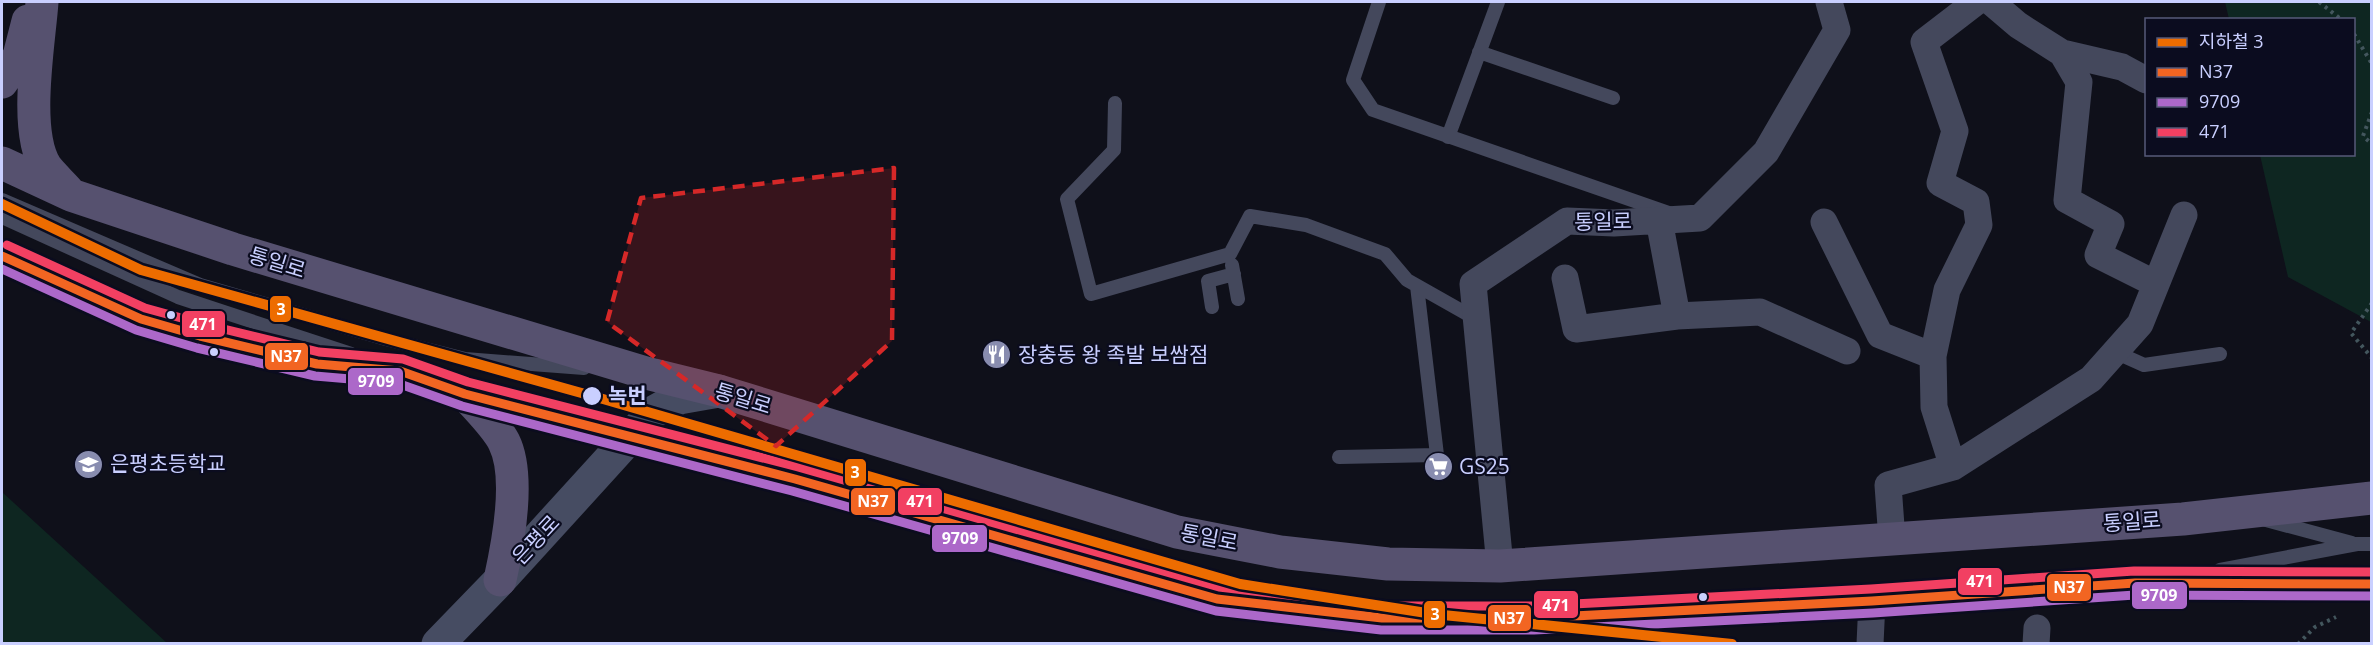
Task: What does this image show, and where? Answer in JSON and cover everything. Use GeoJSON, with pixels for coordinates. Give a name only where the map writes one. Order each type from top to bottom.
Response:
{"type":"FeatureCollection","features":[{"type":"Feature","properties":{"kind":"main road"},"geometry":{"type":"LineString","coordinates":[[2,82],[19,56],[32,2]]}},
{"type":"Feature","properties":{"kind":"main road"},"geometry":{"type":"LineString","coordinates":[[42,2],[33,115],[36,140],[46,166],[71,195]]}},
{"type":"Feature","properties":{"kind":"main road","name":"통일로"},"geometry":{"type":"LineString","coordinates":[[2,163],[71,195],[233,249],[646,373],[719,391],[1177,532],[1280,552],[1388,564],[1500,566],[1892,540],[2238,513],[2372,498]]}},
{"type":"Feature","properties":{"kind":"main road"},"geometry":{"type":"LineString","coordinates":[[2,256],[141,319],[200,336],[317,364],[400,371],[465,394],[633,435],[1217,598],[1394,618],[1534,618],[1872,601],[2135,583],[2372,584]]}},
{"type":"Feature","properties":{"kind":"main road","name":"은평로"},"geometry":{"type":"LineString","coordinates":[[438,644],[500,580],[652,413],[679,398],[719,391]]}},
{"type":"Feature","properties":{"kind":"main road"},"geometry":{"type":"LineString","coordinates":[[465,394],[504,442],[511,472],[511,527],[500,580]]}},
{"type":"Feature","properties":{"kind":"street","name":"통일로"},"geometry":{"type":"LineString","coordinates":[[1500,566],[1473,284],[1567,221],[1614,223],[1700,218],[1766,152],[1837,30],[1829,2]]}},
{"type":"Feature","properties":{"kind":"street"},"geometry":{"type":"LineString","coordinates":[[1953,467],[1934,407],[1934,356],[1947,290],[1979,225],[1976,202],[1940,183],[1955,131],[1924,42],[1976,2]]}},
{"type":"Feature","properties":{"kind":"street"},"geometry":{"type":"LineString","coordinates":[[1991,2],[2018,25],[2062,53],[2122,68],[2145,80]]}},
{"type":"Feature","properties":{"kind":"street"},"geometry":{"type":"LineString","coordinates":[[2062,53],[2079,82],[2067,200],[2111,224],[2098,255],[2156,284]]}},
{"type":"Feature","properties":{"kind":"street"},"geometry":{"type":"LineString","coordinates":[[1892,540],[1888,485],[1953,467],[2091,379],[2140,324],[2184,215]]}},
{"type":"Feature","properties":{"kind":"street"},"geometry":{"type":"LineString","coordinates":[[1672,220],[1677,316]]}},
{"type":"Feature","properties":{"kind":"street"},"geometry":{"type":"LineString","coordinates":[[1824,222],[1880,335],[1934,356]]}},
{"type":"Feature","properties":{"kind":"street"},"geometry":{"type":"LineString","coordinates":[[1565,278],[1576,329],[1677,316],[1760,312],[1847,351]]}},
{"type":"Feature","properties":{"kind":"street"},"geometry":{"type":"LineString","coordinates":[[1870,644],[1872,601]]}},
{"type":"Feature","properties":{"kind":"lane"},"geometry":{"type":"LineString","coordinates":[[1379,2],[1353,80],[1373,110],[1672,220]]}},
{"type":"Feature","properties":{"kind":"lane"},"geometry":{"type":"LineString","coordinates":[[1448,137],[1498,2]]}},
{"type":"Feature","properties":{"kind":"lane"},"geometry":{"type":"LineString","coordinates":[[1479,52],[1613,98]]}},
{"type":"Feature","properties":{"kind":"lane"},"geometry":{"type":"LineString","coordinates":[[1115,103],[1114,150],[1067,199],[1091,294],[1230,254]]}},
{"type":"Feature","properties":{"kind":"lane"},"geometry":{"type":"LineString","coordinates":[[2,200],[200,285],[386,339],[465,359],[646,373]]}},
{"type":"Feature","properties":{"kind":"lane"},"geometry":{"type":"LineString","coordinates":[[1238,299],[1230,254],[1250,216],[1306,225],[1385,254],[1407,280],[1476,320]]}},
{"type":"Feature","properties":{"kind":"lane"},"geometry":{"type":"LineString","coordinates":[[2,217],[178,297],[400,371]]}},
{"type":"Feature","properties":{"kind":"lane"},"geometry":{"type":"LineString","coordinates":[[1212,306],[1208,281],[1234,274]]}},
{"type":"Feature","properties":{"kind":"lane"},"geometry":{"type":"LineString","coordinates":[[1339,458],[1437,455],[1418,286]]}},
{"type":"Feature","properties":{"kind":"lane"},"geometry":{"type":"LineString","coordinates":[[2115,352],[2144,365],[2220,354]]}},
{"type":"Feature","properties":{"kind":"lane"},"geometry":{"type":"LineString","coordinates":[[2238,513],[2357,544]]}},
{"type":"Feature","properties":{"kind":"lane"},"geometry":{"type":"LineString","coordinates":[[2135,583],[2357,544],[2372,544]]}},
{"type":"Feature","properties":{"kind":"path"},"geometry":{"type":"LineString","coordinates":[[2319,2],[2339,18]]}},
{"type":"Feature","properties":{"kind":"path"},"geometry":{"type":"LineString","coordinates":[[2355,36],[2372,64]]}},
{"type":"Feature","properties":{"kind":"path"},"geometry":{"type":"LineString","coordinates":[[2372,112],[2363,136],[2372,144]]}},
{"type":"Feature","properties":{"kind":"path"},"geometry":{"type":"LineString","coordinates":[[2372,303],[2351,333],[2372,358]]}},
{"type":"Feature","properties":{"kind":"path"},"geometry":{"type":"LineString","coordinates":[[2298,644],[2315,627],[2336,617]]}},
{"type":"Feature","properties":{"kind":"highlighted area"},"geometry":{"type":"Polygon","coordinates":[[[894,168],[892,341],[776,446],[607,322],[641,198],[894,168]]]}},
{"type":"Feature","properties":{"kind":"green space"},"geometry":{"type":"Polygon","coordinates":[[[2225,2],[2371,2],[2371,322],[2288,277],[2260,156],[2355,156],[2355,18],[2229,18],[2225,2]]]}},
{"type":"Feature","properties":{"kind":"green space"},"geometry":{"type":"Polygon","coordinates":[[[2,492],[167,643],[2,643],[2,492]]]}},
{"type":"Feature","properties":{"kind":"metro line","name":"3"},"geometry":{"type":"LineString","coordinates":[[2,204],[141,270],[603,399],[1240,584],[1433,614],[1732,644]]}},
{"type":"Feature","properties":{"kind":"transit line","name":"471"},"geometry":{"type":"LineString","coordinates":[[7,245],[145,308],[319,352],[403,359],[468,382],[798,467],[1219,587],[1383,606],[1534,606],[1871,589],[2134,571],[2372,572]]}},
{"type":"Feature","properties":{"kind":"transit line","name":"N37"},"geometry":{"type":"LineString","coordinates":[[2,256],[141,319],[200,336],[317,364],[400,371],[465,394],[795,479],[1217,599],[1382,618],[1534,618],[1872,601],[2135,583],[2372,584]]}},
{"type":"Feature","properties":{"kind":"transit line","name":"9709"},"geometry":{"type":"LineString","coordinates":[[2,269],[136,330],[197,348],[315,376],[397,383],[462,406],[792,491],[1216,611],[1381,630],[1534,630],[1873,613],[2135,595],[2372,596]]}},
{"type":"Feature","properties":{"kind":"place","name":"장충동 왕 족발 보쌈점"},"geometry":{"type":"Point","coordinates":[997,355]}},
{"type":"Feature","properties":{"kind":"place","name":"녹번"},"geometry":{"type":"Point","coordinates":[592,396]}},
{"type":"Feature","properties":{"kind":"place","name":"은평초등학교"},"geometry":{"type":"Point","coordinates":[89,464]}},
{"type":"Feature","properties":{"kind":"place","name":"GS25"},"geometry":{"type":"Point","coordinates":[1438,467]}}]}
